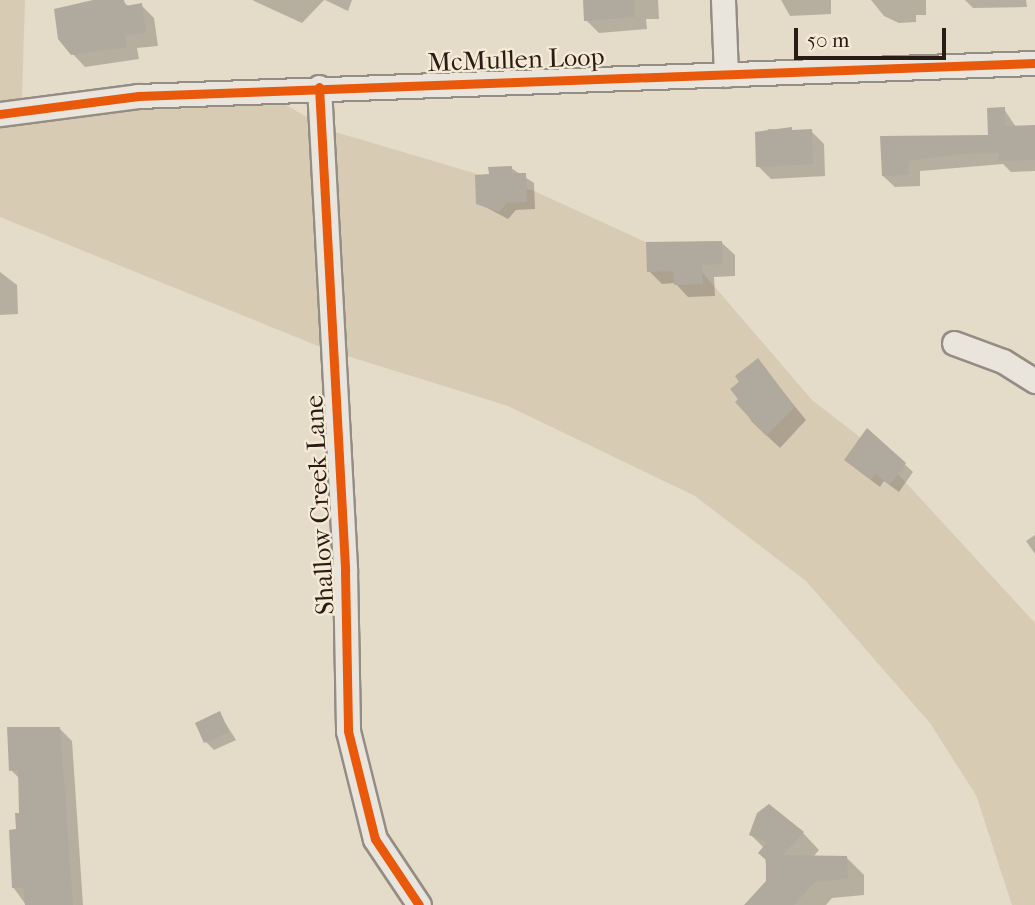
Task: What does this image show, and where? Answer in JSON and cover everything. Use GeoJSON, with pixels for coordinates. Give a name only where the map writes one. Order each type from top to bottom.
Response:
{"type":"FeatureCollection","features":[{"type":"Feature","properties":{"kind":"street"},"geometry":{"type":"LineString","coordinates":[[723,0],[726,75]]}},
{"type":"Feature","properties":{"kind":"street","name":"McMullen Loop"},"geometry":{"type":"LineString","coordinates":[[0,114],[138,96],[319,87],[1035,63]]}},
{"type":"Feature","properties":{"kind":"street","name":"Shallow Creek Lane"},"geometry":{"type":"LineString","coordinates":[[319,87],[345,571],[348,731],[376,839],[419,905]]}},
{"type":"Feature","properties":{"kind":"street"},"geometry":{"type":"LineString","coordinates":[[954,344],[1003,361],[1035,381]]}},
{"type":"Feature","properties":{"kind":"shaded area"},"geometry":{"type":"Polygon","coordinates":[[[0,0],[25,0],[22,98],[0,102],[0,0]]]}},
{"type":"Feature","properties":{"kind":"shaded area"},"geometry":{"type":"Polygon","coordinates":[[[279,101],[310,119],[323,348],[0,217],[0,126],[139,108],[279,101]]]}},
{"type":"Feature","properties":{"kind":"shaded area"},"geometry":{"type":"Polygon","coordinates":[[[332,131],[534,191],[696,265],[812,400],[874,448],[1035,623],[1035,905],[1012,905],[976,795],[930,723],[806,581],[695,496],[508,406],[344,355],[332,131]]]}},
{"type":"Feature","properties":{"kind":"building"},"geometry":{"type":"Polygon","coordinates":[[[93,0],[124,0],[125,6],[142,3],[146,33],[125,36],[127,47],[71,55],[58,39],[54,9],[93,0]]]}},
{"type":"Feature","properties":{"kind":"building"},"geometry":{"type":"Polygon","coordinates":[[[583,0],[634,0],[635,17],[584,21],[583,0]]]}},
{"type":"Feature","properties":{"kind":"building"},"geometry":{"type":"Polygon","coordinates":[[[1005,107],[1005,126],[1035,125],[1035,160],[998,161],[998,153],[960,154],[909,161],[909,175],[882,176],[880,136],[988,135],[987,108],[1005,107]]]}},
{"type":"Feature","properties":{"kind":"building"},"geometry":{"type":"Polygon","coordinates":[[[792,127],[792,130],[812,129],[813,164],[756,167],[755,132],[792,127]]]}},
{"type":"Feature","properties":{"kind":"building"},"geometry":{"type":"Polygon","coordinates":[[[512,166],[512,173],[526,173],[527,202],[507,203],[499,212],[476,204],[475,175],[489,174],[488,167],[512,166]]]}},
{"type":"Feature","properties":{"kind":"building"},"geometry":{"type":"Polygon","coordinates":[[[722,241],[723,264],[702,265],[703,284],[674,285],[673,271],[647,272],[646,242],[722,241]]]}},
{"type":"Feature","properties":{"kind":"building"},"geometry":{"type":"Polygon","coordinates":[[[758,358],[795,407],[766,436],[735,402],[738,399],[730,389],[739,382],[735,376],[758,358]]]}},
{"type":"Feature","properties":{"kind":"building"},"geometry":{"type":"Polygon","coordinates":[[[867,428],[906,463],[890,485],[875,474],[871,480],[844,460],[867,428]]]}},
{"type":"Feature","properties":{"kind":"building"},"geometry":{"type":"Polygon","coordinates":[[[220,711],[229,732],[204,743],[195,723],[220,711]]]}},
{"type":"Feature","properties":{"kind":"building"},"geometry":{"type":"Polygon","coordinates":[[[7,727],[60,727],[73,905],[25,905],[24,888],[12,888],[9,830],[16,829],[15,813],[19,813],[18,770],[9,771],[7,727]]]}},
{"type":"Feature","properties":{"kind":"building"},"geometry":{"type":"Polygon","coordinates":[[[769,804],[804,832],[783,855],[847,856],[848,879],[815,882],[794,905],[744,905],[766,881],[766,860],[758,853],[767,842],[749,835],[757,813],[769,804]]]}},
{"type":"Feature","properties":{"kind":"cycle path"},"geometry":{"type":"LineString","coordinates":[[0,114],[138,96],[1035,63]]}},
{"type":"Feature","properties":{"kind":"cycle path"},"geometry":{"type":"LineString","coordinates":[[319,87],[345,571],[348,731],[375,839],[419,905]]}}]}
